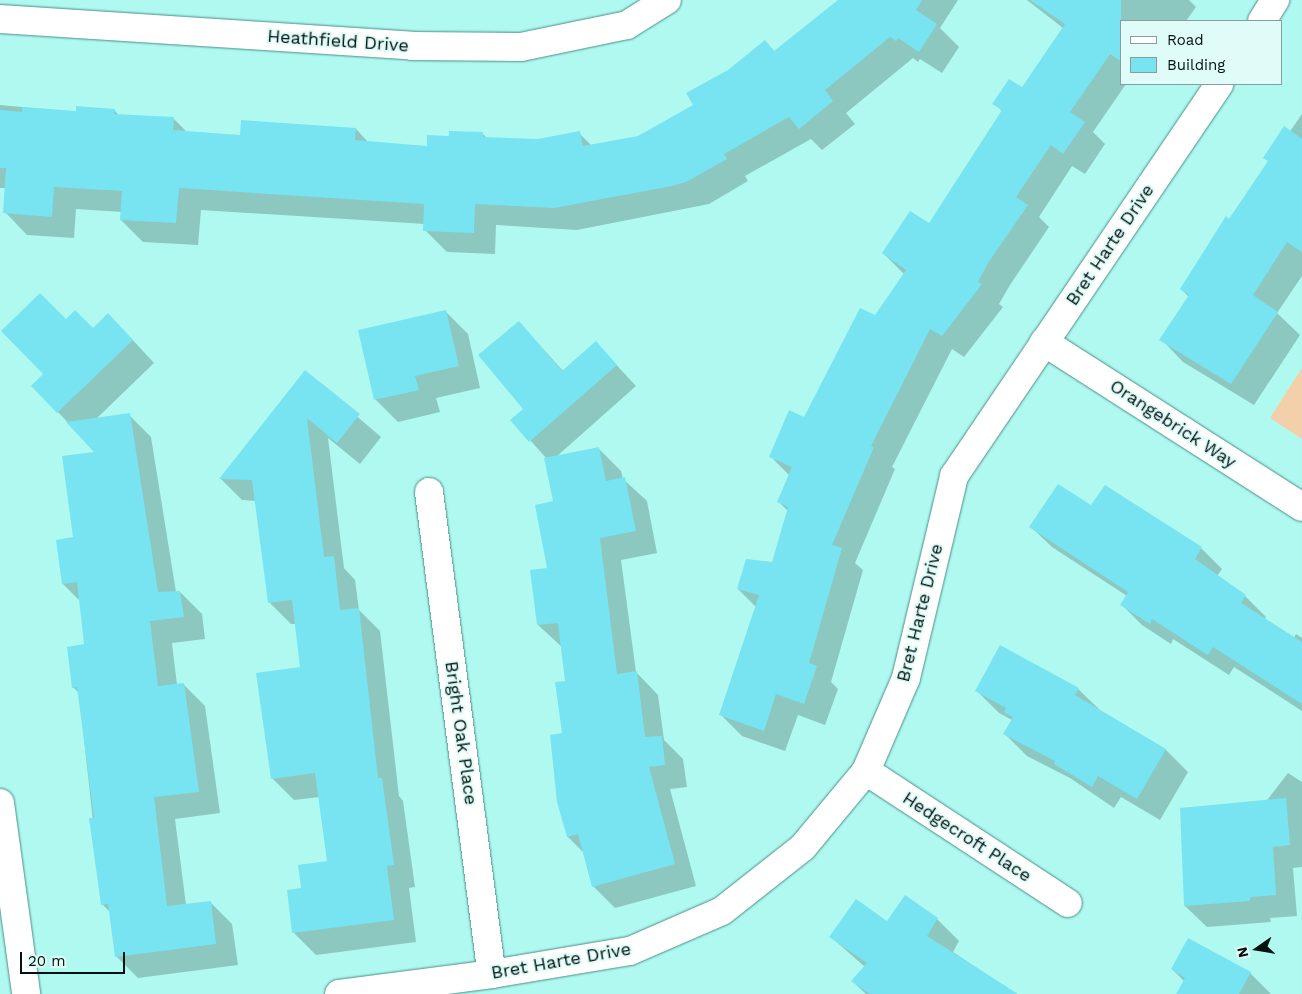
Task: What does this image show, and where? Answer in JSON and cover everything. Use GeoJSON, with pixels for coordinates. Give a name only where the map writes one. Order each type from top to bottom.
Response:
{"type":"FeatureCollection","features":[{"type":"Feature","properties":{"kind":"street","name":"Heathfield Drive"},"geometry":{"type":"LineString","coordinates":[[0,19],[412,46],[521,47],[626,25],[668,0]]}},
{"type":"Feature","properties":{"kind":"street"},"geometry":{"type":"LineString","coordinates":[[1263,20],[1275,0]]}},
{"type":"Feature","properties":{"kind":"street","name":"Bret Harte Drive"},"geometry":{"type":"LineString","coordinates":[[339,994],[492,974],[630,951],[722,910],[803,847],[866,771],[906,678],[954,476],[1218,85]]}},
{"type":"Feature","properties":{"kind":"street","name":"Orangebrick Way"},"geometry":{"type":"LineString","coordinates":[[1044,342],[1302,507]]}},
{"type":"Feature","properties":{"kind":"street","name":"Bright Oak Place"},"geometry":{"type":"LineString","coordinates":[[429,492],[492,974]]}},
{"type":"Feature","properties":{"kind":"street","name":"Hedgecroft Place"},"geometry":{"type":"LineString","coordinates":[[866,771],[1068,903]]}},
{"type":"Feature","properties":{"kind":"street"},"geometry":{"type":"LineString","coordinates":[[0,803],[26,994]]}},
{"type":"Feature","properties":{"kind":"shaded area"},"geometry":{"type":"Polygon","coordinates":[[[1302,368],[1302,439],[1270,418],[1302,368]]]}},
{"type":"Feature","properties":{"kind":"building"},"geometry":{"type":"Polygon","coordinates":[[[838,0],[922,0],[916,10],[937,24],[919,52],[898,38],[896,41],[890,37],[825,90],[833,101],[799,129],[789,117],[724,154],[727,159],[686,182],[672,186],[554,208],[475,204],[474,233],[423,231],[424,204],[179,188],[176,223],[120,220],[122,191],[54,187],[52,217],[3,213],[6,168],[0,168],[0,110],[22,112],[22,107],[76,111],[76,106],[115,109],[114,114],[174,117],[173,130],[240,135],[241,120],[356,128],[355,140],[427,146],[427,135],[449,136],[449,131],[483,132],[483,137],[538,139],[580,131],[583,146],[638,136],[693,105],[686,93],[728,70],[765,40],[774,51],[838,0]]]}},
{"type":"Feature","properties":{"kind":"building"},"geometry":{"type":"Polygon","coordinates":[[[1030,0],[1121,0],[1120,60],[1110,54],[1070,112],[1085,122],[1063,154],[1051,145],[1016,197],[1028,205],[988,263],[978,282],[982,284],[942,336],[930,329],[871,446],[874,447],[832,545],[842,548],[809,663],[817,666],[804,704],[776,694],[764,731],[719,715],[759,595],[737,589],[746,559],[772,562],[788,507],[777,502],[792,467],[769,457],[789,410],[804,417],[860,308],[875,315],[906,270],[882,253],[910,211],[929,223],[1002,110],[992,104],[1009,79],[1022,87],[1065,24],[1030,0]]]}},
{"type":"Feature","properties":{"kind":"building"},"geometry":{"type":"Polygon","coordinates":[[[1284,126],[1302,139],[1302,252],[1287,242],[1253,295],[1278,312],[1231,384],[1159,340],[1189,295],[1180,289],[1226,216],[1229,219],[1268,161],[1263,158],[1284,126]]]}},
{"type":"Feature","properties":{"kind":"building"},"geometry":{"type":"Polygon","coordinates":[[[40,293],[66,319],[75,310],[93,328],[108,313],[133,340],[57,413],[31,386],[43,374],[1,331],[40,293]]]}},
{"type":"Feature","properties":{"kind":"building"},"geometry":{"type":"Polygon","coordinates":[[[446,310],[459,366],[415,376],[419,390],[374,400],[358,330],[446,310]]]}},
{"type":"Feature","properties":{"kind":"building"},"geometry":{"type":"Polygon","coordinates":[[[519,321],[562,371],[596,341],[617,365],[529,442],[510,420],[523,409],[478,355],[519,321]]]}},
{"type":"Feature","properties":{"kind":"building"},"geometry":{"type":"Polygon","coordinates":[[[305,370],[360,414],[337,443],[307,418],[324,557],[334,556],[340,610],[359,608],[378,778],[382,778],[394,865],[387,866],[394,920],[292,933],[287,890],[301,888],[298,865],[327,861],[315,773],[271,779],[256,673],[300,667],[292,600],[268,603],[252,480],[219,479],[305,370]]]}},
{"type":"Feature","properties":{"kind":"building"},"geometry":{"type":"Polygon","coordinates":[[[130,413],[158,592],[180,591],[184,617],[150,621],[158,686],[184,683],[199,792],[154,797],[167,906],[211,901],[216,944],[115,957],[108,904],[101,905],[89,818],[94,818],[77,687],[72,688],[67,647],[84,644],[77,582],[62,584],[56,540],[73,537],[62,456],[94,452],[66,422],[130,413]]]}},
{"type":"Feature","properties":{"kind":"building"},"geometry":{"type":"Polygon","coordinates":[[[599,447],[606,481],[625,477],[636,531],[600,538],[617,674],[637,671],[645,737],[662,736],[665,765],[649,767],[675,864],[592,887],[578,834],[567,837],[557,802],[550,735],[562,733],[555,682],[565,681],[558,623],[537,625],[530,570],[547,568],[535,505],[553,501],[544,458],[599,447]]]}},
{"type":"Feature","properties":{"kind":"building"},"geometry":{"type":"Polygon","coordinates":[[[1058,484],[1091,505],[1105,485],[1202,547],[1195,559],[1246,595],[1241,603],[1302,642],[1302,704],[1213,647],[1208,655],[1152,619],[1150,624],[1120,605],[1128,592],[1029,527],[1058,484]]]}},
{"type":"Feature","properties":{"kind":"building"},"geometry":{"type":"Polygon","coordinates":[[[1000,645],[1079,688],[1075,695],[1166,749],[1137,799],[1098,776],[1092,787],[1054,764],[1055,761],[1003,734],[1013,717],[1004,712],[1006,708],[975,691],[1000,645]]]}},
{"type":"Feature","properties":{"kind":"building"},"geometry":{"type":"Polygon","coordinates":[[[1286,798],[1290,845],[1273,847],[1276,895],[1250,897],[1250,901],[1184,906],[1180,808],[1286,798]]]}},
{"type":"Feature","properties":{"kind":"building"},"geometry":{"type":"Polygon","coordinates":[[[905,895],[938,918],[927,936],[1018,994],[870,994],[851,981],[867,963],[829,937],[856,899],[887,921],[905,895]]]}},
{"type":"Feature","properties":{"kind":"building"},"geometry":{"type":"Polygon","coordinates":[[[1188,938],[1251,972],[1239,994],[1176,994],[1185,978],[1171,969],[1188,938]]]}}]}
